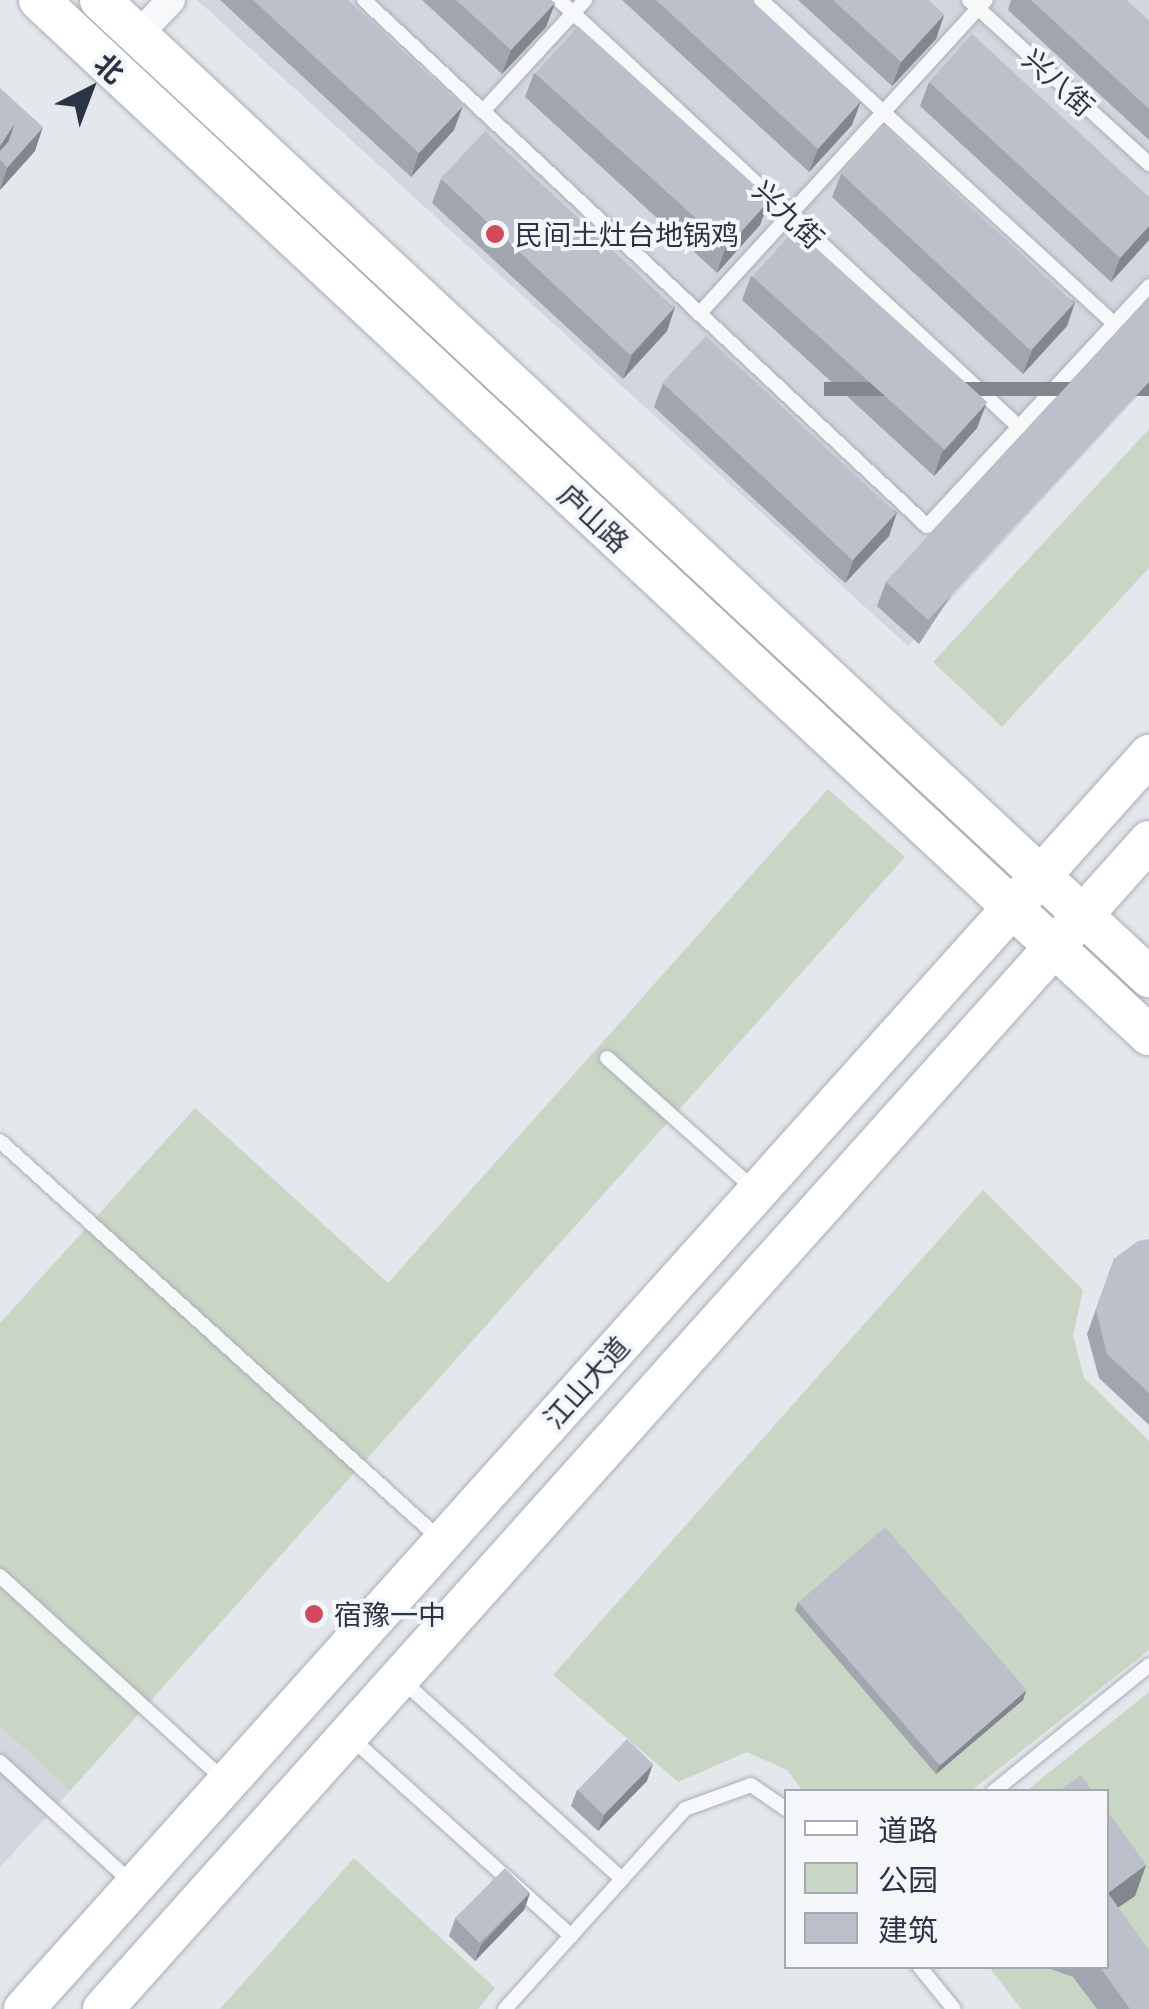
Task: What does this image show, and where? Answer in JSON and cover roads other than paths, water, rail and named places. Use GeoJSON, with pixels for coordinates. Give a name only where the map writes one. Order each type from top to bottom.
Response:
{"type":"FeatureCollection","features":[{"type":"Feature","properties":{"kind":"main road","name":"庐山路"},"geometry":{"type":"LineString","coordinates":[[39,0],[1149,1034]]}},
{"type":"Feature","properties":{"kind":"main road","name":"庐山路"},"geometry":{"type":"LineString","coordinates":[[100,0],[1149,977]]}},
{"type":"Feature","properties":{"kind":"main road","name":"江山大道"},"geometry":{"type":"LineString","coordinates":[[24,2009],[1149,755]]}},
{"type":"Feature","properties":{"kind":"main road"},"geometry":{"type":"LineString","coordinates":[[103,2009],[1149,841]]}},
{"type":"Feature","properties":{"kind":"street"},"geometry":{"type":"LineString","coordinates":[[138,35],[170,0]]}},
{"type":"Feature","properties":{"kind":"lane"},"geometry":{"type":"LineString","coordinates":[[364,0],[927,526],[1149,286]]}},
{"type":"Feature","properties":{"kind":"lane","name":"兴九街"},"geometry":{"type":"LineString","coordinates":[[558,0],[1019,427]]}},
{"type":"Feature","properties":{"kind":"lane"},"geometry":{"type":"LineString","coordinates":[[483,111],[584,0]]}},
{"type":"Feature","properties":{"kind":"lane"},"geometry":{"type":"LineString","coordinates":[[760,0],[1114,324]]}},
{"type":"Feature","properties":{"kind":"lane"},"geometry":{"type":"LineString","coordinates":[[700,314],[978,3]]}},
{"type":"Feature","properties":{"kind":"lane","name":"兴八街"},"geometry":{"type":"LineString","coordinates":[[978,3],[1149,164]]}},
{"type":"Feature","properties":{"kind":"lane"},"geometry":{"type":"LineString","coordinates":[[606,1058],[757,1192]]}},
{"type":"Feature","properties":{"kind":"lane"},"geometry":{"type":"LineString","coordinates":[[0,1141],[443,1542]]}},
{"type":"Feature","properties":{"kind":"lane"},"geometry":{"type":"LineString","coordinates":[[0,1576],[226,1783]]}},
{"type":"Feature","properties":{"kind":"lane"},"geometry":{"type":"LineString","coordinates":[[997,1789],[1149,1666]]}},
{"type":"Feature","properties":{"kind":"lane"},"geometry":{"type":"LineString","coordinates":[[400,1678],[622,1878]]}},
{"type":"Feature","properties":{"kind":"lane"},"geometry":{"type":"LineString","coordinates":[[348,1736],[570,1936]]}},
{"type":"Feature","properties":{"kind":"lane"},"geometry":{"type":"LineString","coordinates":[[0,1762],[134,1885]]}},
{"type":"Feature","properties":{"kind":"lane"},"geometry":{"type":"LineString","coordinates":[[505,2009],[685,1809],[752,1785],[784,1808]]}},
{"type":"Feature","properties":{"kind":"lane"},"geometry":{"type":"LineString","coordinates":[[921,1969],[954,2009]]}},
{"type":"Feature","properties":{"kind":"place","name":"民间土灶台地锅鸡"},"geometry":{"type":"Point","coordinates":[495,234]}},
{"type":"Feature","properties":{"kind":"place","name":"宿豫一中"},"geometry":{"type":"Point","coordinates":[314,1614]}}]}
